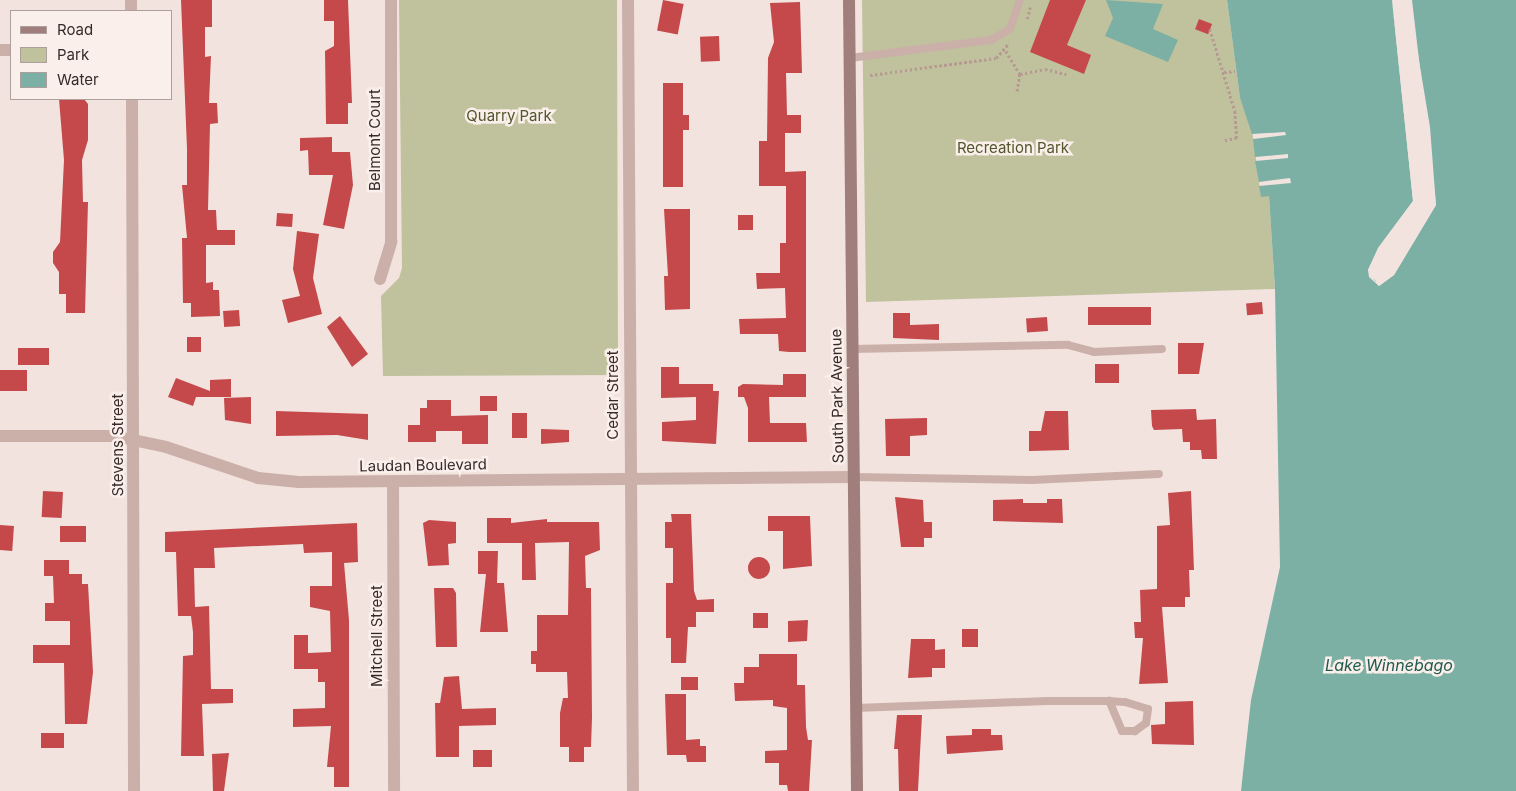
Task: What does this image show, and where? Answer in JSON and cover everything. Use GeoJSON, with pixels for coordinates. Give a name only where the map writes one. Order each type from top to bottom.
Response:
{"type":"FeatureCollection","features":[{"type":"Feature","properties":{"kind":"main road","name":"South Park Avenue"},"geometry":{"type":"LineString","coordinates":[[849,0],[857,791]]}},
{"type":"Feature","properties":{"kind":"street","name":"Belmont Court"},"geometry":{"type":"LineString","coordinates":[[380,279],[391,242],[391,0]]}},
{"type":"Feature","properties":{"kind":"street","name":"Cedar Street"},"geometry":{"type":"LineString","coordinates":[[628,0],[629,478],[633,791]]}},
{"type":"Feature","properties":{"kind":"street","name":"Stevens Street"},"geometry":{"type":"LineString","coordinates":[[132,100],[134,791]]}},
{"type":"Feature","properties":{"kind":"street","name":"Laudan Boulevard"},"geometry":{"type":"LineString","coordinates":[[0,436],[114,436],[272,480],[393,482],[854,477]]}},
{"type":"Feature","properties":{"kind":"street","name":"Mitchell Street"},"geometry":{"type":"LineString","coordinates":[[393,482],[394,791]]}},
{"type":"Feature","properties":{"kind":"lane"},"geometry":{"type":"LineString","coordinates":[[850,58],[991,40],[1010,29],[1020,0]]}},
{"type":"Feature","properties":{"kind":"lane"},"geometry":{"type":"LineString","coordinates":[[852,349],[1068,345],[1094,352],[1162,349]]}},
{"type":"Feature","properties":{"kind":"lane"},"geometry":{"type":"LineString","coordinates":[[854,477],[1032,480],[1159,474]]}},
{"type":"Feature","properties":{"kind":"lane"},"geometry":{"type":"LineString","coordinates":[[856,708],[1110,701],[1143,706],[1148,709],[1146,723],[1135,732],[1122,731],[1110,701]]}},
{"type":"Feature","properties":{"kind":"path"},"geometry":{"type":"LineString","coordinates":[[1210,29],[1224,72],[1237,138],[1224,141]]}},
{"type":"Feature","properties":{"kind":"path"},"geometry":{"type":"LineString","coordinates":[[1006,51],[1020,74],[1017,93]]}},
{"type":"Feature","properties":{"kind":"path"},"geometry":{"type":"LineString","coordinates":[[1020,74],[1044,69],[1066,74]]}},
{"type":"Feature","properties":{"kind":"path"},"geometry":{"type":"LineString","coordinates":[[1224,72],[1235,71]]}},
{"type":"Feature","properties":{"kind":"green space","name":"Quarry Park"},"geometry":{"type":"Polygon","coordinates":[[[399,0],[617,0],[618,375],[383,376],[381,296],[399,278],[402,268],[399,0]]]}},
{"type":"Feature","properties":{"kind":"green space","name":"Recreation Park"},"geometry":{"type":"Polygon","coordinates":[[[862,0],[1227,0],[1240,98],[1252,129],[1261,196],[1269,196],[1275,289],[866,302],[862,0]]]}},
{"type":"Feature","properties":{"kind":"water"},"geometry":{"type":"Polygon","coordinates":[[[1106,0],[1163,4],[1153,29],[1178,40],[1168,62],[1105,36],[1113,18],[1106,0]]]}},
{"type":"Feature","properties":{"kind":"water","name":"Lake Winnebago"},"geometry":{"type":"Polygon","coordinates":[[[1227,0],[1392,0],[1413,201],[1379,247],[1368,270],[1379,286],[1394,275],[1436,205],[1412,0],[1516,0],[1516,791],[1241,791],[1251,700],[1280,567],[1275,289],[1269,196],[1261,197],[1259,186],[1291,183],[1290,178],[1259,182],[1255,161],[1288,158],[1288,154],[1255,157],[1253,139],[1286,135],[1285,132],[1252,134],[1240,98],[1227,0]]]}},
{"type":"Feature","properties":{"kind":"pier"},"geometry":{"type":"Polygon","coordinates":[[[1392,0],[1416,201],[1381,249],[1371,271],[1375,281],[1379,283],[1392,273],[1434,204],[1409,0],[1430,127],[1436,205],[1394,275],[1379,286],[1369,277],[1368,270],[1378,248],[1413,201],[1392,0]]]}},
{"type":"Feature","properties":{"kind":"building"},"geometry":{"type":"Polygon","coordinates":[[[181,0],[212,0],[212,27],[205,27],[205,57],[211,56],[209,103],[217,103],[218,123],[210,124],[208,210],[216,210],[217,230],[235,230],[235,245],[206,245],[206,283],[213,282],[213,290],[219,290],[220,316],[191,317],[191,303],[183,303],[182,238],[187,238],[182,185],[187,185],[187,149],[181,0]]]}},
{"type":"Feature","properties":{"kind":"building"},"geometry":{"type":"Polygon","coordinates":[[[324,0],[348,0],[352,103],[348,103],[348,124],[326,124],[325,51],[334,46],[334,21],[324,21],[324,0]]]}},
{"type":"Feature","properties":{"kind":"building"},"geometry":{"type":"Polygon","coordinates":[[[663,0],[684,4],[678,34],[657,30],[663,0]]]}},
{"type":"Feature","properties":{"kind":"building"},"geometry":{"type":"Polygon","coordinates":[[[1050,0],[1086,0],[1067,45],[1091,55],[1084,74],[1030,52],[1050,0]]]}},
{"type":"Feature","properties":{"kind":"building"},"geometry":{"type":"Polygon","coordinates":[[[800,2],[802,73],[786,73],[787,115],[801,115],[801,133],[785,133],[785,172],[806,171],[806,352],[789,352],[779,351],[778,334],[740,334],[739,319],[786,318],[785,288],[757,289],[756,273],[780,273],[780,243],[786,243],[786,186],[759,186],[759,141],[767,141],[768,58],[774,42],[770,3],[800,2]]]}},
{"type":"Feature","properties":{"kind":"building"},"geometry":{"type":"Polygon","coordinates":[[[1199,19],[1212,24],[1208,34],[1195,29],[1199,19]]]}},
{"type":"Feature","properties":{"kind":"building"},"geometry":{"type":"Polygon","coordinates":[[[719,36],[720,61],[701,62],[700,37],[719,36]]]}},
{"type":"Feature","properties":{"kind":"building"},"geometry":{"type":"Polygon","coordinates":[[[663,83],[683,83],[683,115],[689,115],[689,130],[683,130],[683,187],[663,187],[663,83]]]}},
{"type":"Feature","properties":{"kind":"building"},"geometry":{"type":"Polygon","coordinates":[[[59,100],[85,100],[88,104],[88,140],[82,160],[83,202],[88,202],[85,313],[66,313],[66,294],[59,294],[59,272],[53,263],[53,252],[60,242],[64,160],[59,100]]]}},
{"type":"Feature","properties":{"kind":"building"},"geometry":{"type":"Polygon","coordinates":[[[332,137],[332,152],[350,152],[353,185],[344,229],[323,225],[333,175],[309,175],[308,150],[300,151],[300,138],[332,137]]]}},
{"type":"Feature","properties":{"kind":"building"},"geometry":{"type":"Polygon","coordinates":[[[664,209],[690,209],[690,309],[665,310],[664,276],[668,276],[664,209]]]}},
{"type":"Feature","properties":{"kind":"building"},"geometry":{"type":"Polygon","coordinates":[[[277,213],[293,214],[292,227],[276,226],[277,213]]]}},
{"type":"Feature","properties":{"kind":"building"},"geometry":{"type":"Polygon","coordinates":[[[738,215],[753,215],[753,230],[738,230],[738,215]]]}},
{"type":"Feature","properties":{"kind":"building"},"geometry":{"type":"Polygon","coordinates":[[[297,231],[319,234],[313,278],[322,314],[288,323],[282,300],[300,296],[293,269],[297,231]]]}},
{"type":"Feature","properties":{"kind":"building"},"geometry":{"type":"Polygon","coordinates":[[[1262,302],[1263,314],[1247,315],[1246,303],[1262,302]]]}},
{"type":"Feature","properties":{"kind":"building"},"geometry":{"type":"Polygon","coordinates":[[[1088,307],[1151,307],[1151,325],[1088,325],[1088,307]]]}},
{"type":"Feature","properties":{"kind":"building"},"geometry":{"type":"Polygon","coordinates":[[[239,310],[240,326],[224,327],[223,311],[239,310]]]}},
{"type":"Feature","properties":{"kind":"building"},"geometry":{"type":"Polygon","coordinates":[[[893,313],[910,313],[910,325],[939,324],[939,340],[893,338],[893,313]]]}},
{"type":"Feature","properties":{"kind":"building"},"geometry":{"type":"Polygon","coordinates":[[[340,316],[368,354],[352,367],[327,327],[340,316]]]}},
{"type":"Feature","properties":{"kind":"building"},"geometry":{"type":"Polygon","coordinates":[[[1047,317],[1048,331],[1027,332],[1026,318],[1047,317]]]}},
{"type":"Feature","properties":{"kind":"building"},"geometry":{"type":"Polygon","coordinates":[[[187,337],[201,337],[201,352],[187,352],[187,337]]]}},
{"type":"Feature","properties":{"kind":"building"},"geometry":{"type":"Polygon","coordinates":[[[1178,343],[1204,343],[1199,374],[1178,374],[1178,343]]]}},
{"type":"Feature","properties":{"kind":"building"},"geometry":{"type":"Polygon","coordinates":[[[18,348],[49,348],[49,365],[18,365],[18,348]]]}},
{"type":"Feature","properties":{"kind":"building"},"geometry":{"type":"Polygon","coordinates":[[[1095,364],[1119,364],[1119,383],[1095,383],[1095,364]]]}},
{"type":"Feature","properties":{"kind":"building"},"geometry":{"type":"Polygon","coordinates":[[[661,367],[679,367],[679,384],[713,384],[713,391],[719,391],[716,444],[662,441],[662,422],[696,420],[696,397],[661,398],[661,367]]]}},
{"type":"Feature","properties":{"kind":"building"},"geometry":{"type":"Polygon","coordinates":[[[0,370],[27,370],[27,391],[0,391],[0,370]]]}},
{"type":"Feature","properties":{"kind":"building"},"geometry":{"type":"Polygon","coordinates":[[[783,374],[806,374],[806,397],[769,397],[770,423],[806,423],[807,442],[748,442],[748,408],[744,397],[738,397],[738,387],[743,384],[783,385],[783,374]]]}},
{"type":"Feature","properties":{"kind":"building"},"geometry":{"type":"Polygon","coordinates":[[[176,378],[210,391],[210,380],[231,379],[231,397],[196,397],[193,406],[168,397],[176,378]]]}},
{"type":"Feature","properties":{"kind":"building"},"geometry":{"type":"Polygon","coordinates":[[[480,396],[497,396],[497,411],[480,411],[480,396]]]}},
{"type":"Feature","properties":{"kind":"building"},"geometry":{"type":"Polygon","coordinates":[[[251,397],[251,424],[225,420],[224,398],[251,397]]]}},
{"type":"Feature","properties":{"kind":"building"},"geometry":{"type":"Polygon","coordinates":[[[427,400],[451,400],[451,416],[488,415],[488,444],[462,444],[462,431],[436,431],[436,442],[408,442],[408,425],[420,425],[420,408],[427,408],[427,400]]]}},
{"type":"Feature","properties":{"kind":"building"},"geometry":{"type":"Polygon","coordinates":[[[1196,409],[1197,420],[1216,419],[1217,459],[1202,459],[1201,450],[1190,450],[1190,442],[1183,442],[1182,429],[1154,430],[1152,426],[1151,410],[1196,409]]]}},
{"type":"Feature","properties":{"kind":"building"},"geometry":{"type":"Polygon","coordinates":[[[276,411],[368,414],[368,440],[337,435],[276,436],[276,411]]]}},
{"type":"Feature","properties":{"kind":"building"},"geometry":{"type":"Polygon","coordinates":[[[1045,411],[1068,411],[1069,450],[1029,451],[1029,431],[1041,431],[1045,411]]]}},
{"type":"Feature","properties":{"kind":"building"},"geometry":{"type":"Polygon","coordinates":[[[512,413],[527,413],[527,438],[512,438],[512,413]]]}},
{"type":"Feature","properties":{"kind":"building"},"geometry":{"type":"Polygon","coordinates":[[[927,418],[927,435],[910,436],[910,456],[886,456],[885,419],[927,418]]]}},
{"type":"Feature","properties":{"kind":"building"},"geometry":{"type":"Polygon","coordinates":[[[541,429],[569,430],[569,442],[541,444],[541,429]]]}},
{"type":"Feature","properties":{"kind":"building"},"geometry":{"type":"Polygon","coordinates":[[[43,491],[63,492],[62,518],[42,517],[43,491]]]}},
{"type":"Feature","properties":{"kind":"building"},"geometry":{"type":"Polygon","coordinates":[[[1191,491],[1194,570],[1189,570],[1190,597],[1185,597],[1185,607],[1162,607],[1168,683],[1139,684],[1143,638],[1135,638],[1134,622],[1141,622],[1140,590],[1157,589],[1157,526],[1170,525],[1168,493],[1191,491]]]}},
{"type":"Feature","properties":{"kind":"building"},"geometry":{"type":"Polygon","coordinates":[[[895,497],[923,500],[924,522],[932,522],[932,538],[924,538],[924,547],[901,547],[895,497]]]}},
{"type":"Feature","properties":{"kind":"building"},"geometry":{"type":"Polygon","coordinates":[[[1023,499],[1023,503],[1047,503],[1047,499],[1062,499],[1063,523],[993,521],[993,500],[1023,499]]]}},
{"type":"Feature","properties":{"kind":"building"},"geometry":{"type":"Polygon","coordinates":[[[671,514],[691,514],[694,591],[697,600],[714,599],[714,612],[696,612],[696,627],[688,627],[686,663],[671,663],[671,638],[666,638],[666,583],[673,583],[673,548],[665,548],[665,522],[672,522],[671,514]]]}},
{"type":"Feature","properties":{"kind":"building"},"geometry":{"type":"Polygon","coordinates":[[[768,516],[810,516],[812,566],[783,569],[783,531],[768,531],[768,516]]]}},
{"type":"Feature","properties":{"kind":"building"},"geometry":{"type":"Polygon","coordinates":[[[487,518],[511,518],[511,523],[547,519],[547,522],[599,522],[600,550],[585,556],[586,588],[591,588],[592,718],[591,747],[584,747],[584,762],[569,762],[569,747],[560,747],[560,713],[563,698],[568,698],[567,672],[536,672],[536,664],[531,664],[531,651],[537,651],[537,615],[568,615],[569,542],[535,543],[536,580],[522,580],[522,543],[487,543],[487,518]]]}},
{"type":"Feature","properties":{"kind":"building"},"geometry":{"type":"Polygon","coordinates":[[[429,520],[456,522],[456,543],[448,544],[449,565],[428,566],[423,523],[429,520]]]}},
{"type":"Feature","properties":{"kind":"building"},"geometry":{"type":"Polygon","coordinates":[[[357,523],[358,562],[344,563],[349,620],[349,787],[334,787],[334,767],[327,767],[331,726],[293,727],[293,709],[325,708],[325,682],[318,682],[318,669],[294,669],[294,635],[308,635],[308,653],[331,652],[330,611],[310,607],[310,586],[332,586],[332,552],[304,553],[303,544],[214,548],[215,568],[194,568],[195,607],[209,606],[211,689],[233,689],[233,703],[202,704],[204,756],[181,756],[183,656],[193,655],[193,632],[191,616],[178,616],[176,552],[165,552],[165,532],[357,523]]]}},
{"type":"Feature","properties":{"kind":"building"},"geometry":{"type":"Polygon","coordinates":[[[0,525],[14,526],[12,551],[0,550],[0,525]]]}},
{"type":"Feature","properties":{"kind":"building"},"geometry":{"type":"Polygon","coordinates":[[[60,526],[86,526],[86,542],[60,542],[60,526]]]}},
{"type":"Feature","properties":{"kind":"building"},"geometry":{"type":"Polygon","coordinates":[[[478,551],[498,551],[497,583],[504,583],[508,632],[480,632],[486,574],[478,574],[478,551]]]}},
{"type":"Feature","properties":{"kind":"building"},"geometry":{"type":"Polygon","coordinates":[[[759,557],[767,560],[770,568],[767,576],[759,579],[751,576],[748,568],[751,560],[759,557]]]}},
{"type":"Feature","properties":{"kind":"building"},"geometry":{"type":"Polygon","coordinates":[[[44,560],[69,560],[69,574],[82,574],[82,584],[88,584],[93,672],[87,724],[65,724],[64,663],[33,663],[33,645],[70,645],[70,621],[45,621],[45,603],[54,603],[53,576],[44,576],[44,560]]]}},
{"type":"Feature","properties":{"kind":"building"},"geometry":{"type":"Polygon","coordinates":[[[434,588],[453,588],[456,593],[457,647],[436,647],[434,588]]]}},
{"type":"Feature","properties":{"kind":"building"},"geometry":{"type":"Polygon","coordinates":[[[753,613],[768,613],[768,628],[753,628],[753,613]]]}},
{"type":"Feature","properties":{"kind":"building"},"geometry":{"type":"Polygon","coordinates":[[[808,620],[807,641],[788,642],[788,621],[808,620]]]}},
{"type":"Feature","properties":{"kind":"building"},"geometry":{"type":"Polygon","coordinates":[[[962,629],[978,629],[978,647],[962,647],[962,629]]]}},
{"type":"Feature","properties":{"kind":"building"},"geometry":{"type":"Polygon","coordinates":[[[911,639],[935,639],[935,650],[945,649],[945,668],[932,668],[932,677],[908,678],[911,639]]]}},
{"type":"Feature","properties":{"kind":"building"},"geometry":{"type":"Polygon","coordinates":[[[759,654],[797,654],[797,685],[805,685],[806,727],[808,740],[812,740],[809,791],[788,791],[787,785],[779,785],[779,763],[765,763],[765,751],[787,750],[787,708],[773,706],[773,700],[735,701],[734,683],[744,683],[744,667],[759,667],[759,654]]]}},
{"type":"Feature","properties":{"kind":"building"},"geometry":{"type":"Polygon","coordinates":[[[459,676],[462,709],[496,708],[496,725],[459,726],[459,757],[436,757],[435,703],[440,703],[444,677],[459,676]]]}},
{"type":"Feature","properties":{"kind":"building"},"geometry":{"type":"Polygon","coordinates":[[[681,677],[698,677],[698,690],[681,690],[681,677]]]}},
{"type":"Feature","properties":{"kind":"building"},"geometry":{"type":"Polygon","coordinates":[[[665,694],[686,694],[686,740],[700,739],[700,746],[706,746],[706,762],[687,762],[686,755],[667,755],[665,694]]]}},
{"type":"Feature","properties":{"kind":"building"},"geometry":{"type":"Polygon","coordinates":[[[1193,701],[1194,745],[1152,744],[1151,725],[1165,724],[1165,702],[1193,701]]]}},
{"type":"Feature","properties":{"kind":"building"},"geometry":{"type":"Polygon","coordinates":[[[897,715],[922,715],[918,791],[899,791],[898,749],[894,749],[897,715]]]}},
{"type":"Feature","properties":{"kind":"building"},"geometry":{"type":"Polygon","coordinates":[[[972,729],[991,729],[991,735],[1002,735],[1003,750],[947,754],[946,736],[972,735],[972,729]]]}},
{"type":"Feature","properties":{"kind":"building"},"geometry":{"type":"Polygon","coordinates":[[[41,733],[64,733],[64,748],[41,748],[41,733]]]}},
{"type":"Feature","properties":{"kind":"building"},"geometry":{"type":"Polygon","coordinates":[[[473,750],[492,750],[492,767],[473,767],[473,750]]]}},
{"type":"Feature","properties":{"kind":"building"},"geometry":{"type":"Polygon","coordinates":[[[229,753],[224,791],[213,791],[212,754],[229,753]]]}}]}
